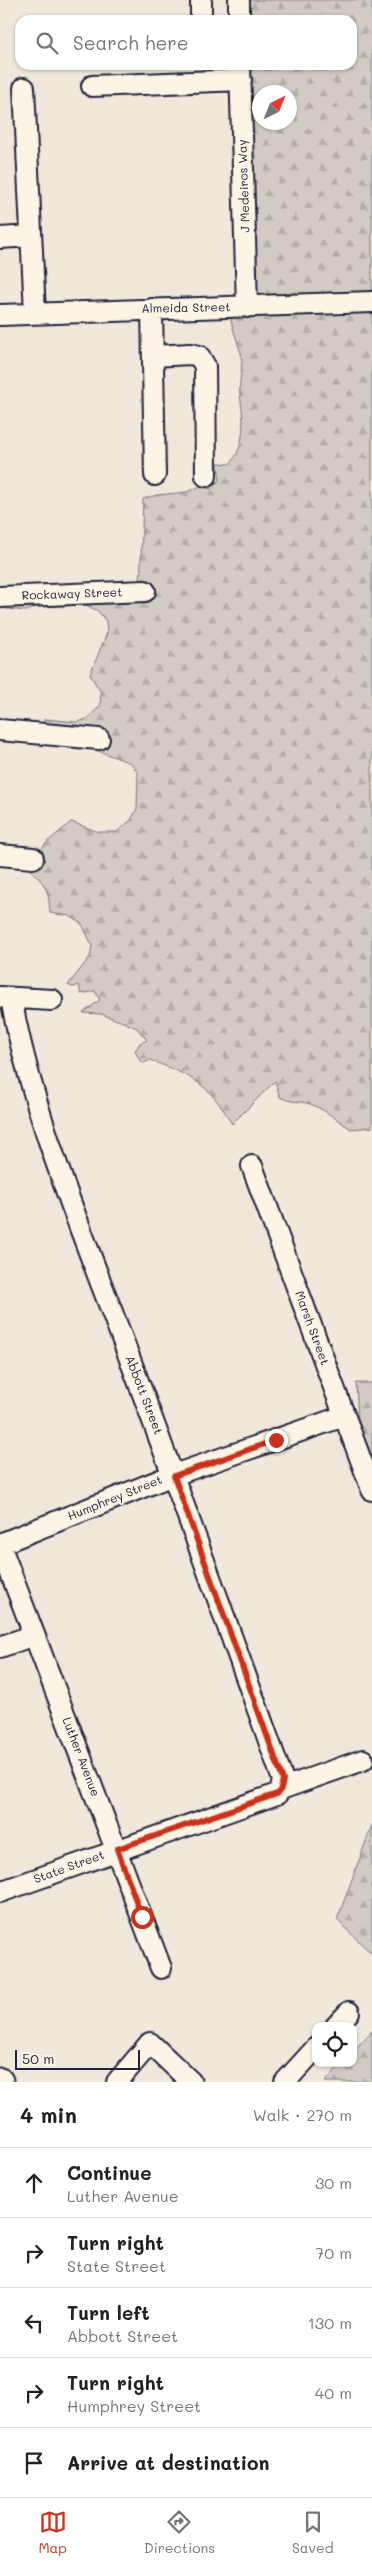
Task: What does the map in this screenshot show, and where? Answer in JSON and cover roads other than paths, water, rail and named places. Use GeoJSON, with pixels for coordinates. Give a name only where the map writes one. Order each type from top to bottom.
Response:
{"type":"FeatureCollection","features":[{"type":"Feature","properties":{"kind":"street"},"geometry":{"type":"LineString","coordinates":[[239,0],[239,15]]}},
{"type":"Feature","properties":{"kind":"street"},"geometry":{"type":"LineString","coordinates":[[92,86],[203,73],[240,72]]}},
{"type":"Feature","properties":{"kind":"street","name":"J Medeiros Way"},"geometry":{"type":"LineString","coordinates":[[240,72],[247,307]]}},
{"type":"Feature","properties":{"kind":"street"},"geometry":{"type":"LineString","coordinates":[[24,88],[35,313]]}},
{"type":"Feature","properties":{"kind":"street"},"geometry":{"type":"LineString","coordinates":[[0,238],[31,236]]}},
{"type":"Feature","properties":{"kind":"street","name":"Almeida Street"},"geometry":{"type":"LineString","coordinates":[[0,315],[372,302]]}},
{"type":"Feature","properties":{"kind":"street"},"geometry":{"type":"LineString","coordinates":[[152,309],[155,475]]}},
{"type":"Feature","properties":{"kind":"street"},"geometry":{"type":"LineString","coordinates":[[153,356],[190,354],[199,356],[205,366],[206,476]]}},
{"type":"Feature","properties":{"kind":"street","name":"Rockaway Street"},"geometry":{"type":"LineString","coordinates":[[0,597],[145,591]]}},
{"type":"Feature","properties":{"kind":"street"},"geometry":{"type":"LineString","coordinates":[[0,730],[99,739]]}},
{"type":"Feature","properties":{"kind":"street"},"geometry":{"type":"LineString","coordinates":[[0,855],[33,858]]}},
{"type":"Feature","properties":{"kind":"street"},"geometry":{"type":"LineString","coordinates":[[5,998],[52,1000]]}},
{"type":"Feature","properties":{"kind":"street","name":"Abbott Street"},"geometry":{"type":"LineString","coordinates":[[5,998],[20,1051],[70,1198],[174,1476],[283,1780],[281,1789]]}},
{"type":"Feature","properties":{"kind":"street","name":"Marsh Street"},"geometry":{"type":"LineString","coordinates":[[252,1166],[372,1490]]}},
{"type":"Feature","properties":{"kind":"street","name":"Humphrey Street"},"geometry":{"type":"LineString","coordinates":[[0,1544],[174,1476],[344,1416]]}},
{"type":"Feature","properties":{"kind":"street","name":"Luther Avenue"},"geometry":{"type":"LineString","coordinates":[[0,1544],[161,1968]]}},
{"type":"Feature","properties":{"kind":"street"},"geometry":{"type":"LineString","coordinates":[[0,1646],[34,1635]]}},
{"type":"Feature","properties":{"kind":"street","name":"State Street"},"geometry":{"type":"LineString","coordinates":[[0,1892],[117,1849],[277,1794],[281,1789],[363,1760]]}},
{"type":"Feature","properties":{"kind":"street"},"geometry":{"type":"LineString","coordinates":[[117,2082],[150,2043],[191,2082]]}},
{"type":"Feature","properties":{"kind":"street"},"geometry":{"type":"LineString","coordinates":[[285,2082],[312,2052]]}}]}
